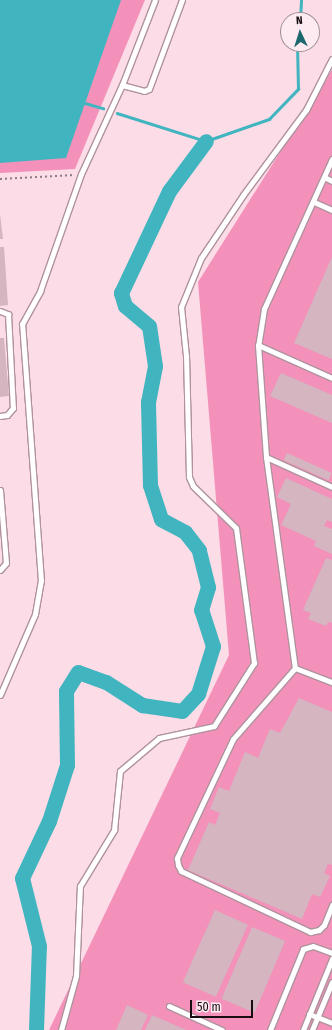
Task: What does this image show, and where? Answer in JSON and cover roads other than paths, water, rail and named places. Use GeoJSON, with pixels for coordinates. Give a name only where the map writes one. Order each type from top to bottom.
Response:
{"type":"FeatureCollection","features":[{"type":"Feature","properties":{"kind":"lane"},"geometry":{"type":"LineString","coordinates":[[0,695],[35,614],[41,581],[22,324],[56,250],[80,174],[122,85],[155,0]]}},
{"type":"Feature","properties":{"kind":"lane"},"geometry":{"type":"LineString","coordinates":[[122,85],[144,91],[149,89],[182,0]]}},
{"type":"Feature","properties":{"kind":"lane"},"geometry":{"type":"LineString","coordinates":[[61,1030],[76,976],[80,886],[114,830],[120,771],[159,738],[214,726],[254,663],[236,528],[193,486],[189,477],[186,356],[181,307],[202,258],[243,195],[306,110],[332,59]]}},
{"type":"Feature","properties":{"kind":"lane"},"geometry":{"type":"LineString","coordinates":[[332,159],[314,202],[264,309],[258,345],[266,457],[295,668],[233,739],[177,858],[181,871],[310,932],[319,930],[324,925],[332,905]]}},
{"type":"Feature","properties":{"kind":"lane"},"geometry":{"type":"LineString","coordinates":[[324,177],[332,180]]}},
{"type":"Feature","properties":{"kind":"lane"},"geometry":{"type":"LineString","coordinates":[[314,202],[332,210]]}},
{"type":"Feature","properties":{"kind":"lane"},"geometry":{"type":"LineString","coordinates":[[0,310],[8,314],[13,408],[7,415],[0,416]]}},
{"type":"Feature","properties":{"kind":"lane"},"geometry":{"type":"LineString","coordinates":[[258,345],[332,378]]}},
{"type":"Feature","properties":{"kind":"lane"},"geometry":{"type":"LineString","coordinates":[[266,457],[332,487]]}},
{"type":"Feature","properties":{"kind":"lane"},"geometry":{"type":"LineString","coordinates":[[0,490],[6,564],[0,570]]}},
{"type":"Feature","properties":{"kind":"lane"},"geometry":{"type":"LineString","coordinates":[[295,668],[332,682]]}},
{"type":"Feature","properties":{"kind":"lane"},"geometry":{"type":"LineString","coordinates":[[270,1030],[302,949],[313,946],[332,953]]}},
{"type":"Feature","properties":{"kind":"lane"},"geometry":{"type":"LineString","coordinates":[[302,1030],[332,959]]}},
{"type":"Feature","properties":{"kind":"lane"},"geometry":{"type":"LineString","coordinates":[[312,1030],[332,982]]}},
{"type":"Feature","properties":{"kind":"lane"},"geometry":{"type":"LineString","coordinates":[[169,1006],[222,1030]]}},
{"type":"Feature","properties":{"kind":"lane"},"geometry":{"type":"LineString","coordinates":[[309,1014],[332,1023]]}},
{"type":"Feature","properties":{"kind":"water"},"geometry":{"type":"Polygon","coordinates":[[[0,0],[121,0],[66,158],[0,163],[0,0]]]}},
{"type":"Feature","properties":{"kind":"waterway"},"geometry":{"type":"LineString","coordinates":[[300,12],[301,0]]}},
{"type":"Feature","properties":{"kind":"waterway"},"geometry":{"type":"LineString","coordinates":[[117,113],[206,141],[269,119],[298,89],[297,52]]}},
{"type":"Feature","properties":{"kind":"waterway"},"geometry":{"type":"LineString","coordinates":[[85,103],[103,108]]}},
{"type":"Feature","properties":{"kind":"waterway"},"geometry":{"type":"LineString","coordinates":[[36,1030],[39,946],[22,878],[49,821],[67,765],[66,691],[78,672],[106,682],[142,705],[182,711],[198,694],[213,646],[201,610],[208,587],[199,550],[185,532],[161,519],[150,485],[148,402],[155,366],[149,326],[125,306],[121,293],[169,191],[206,141]]}}]}
